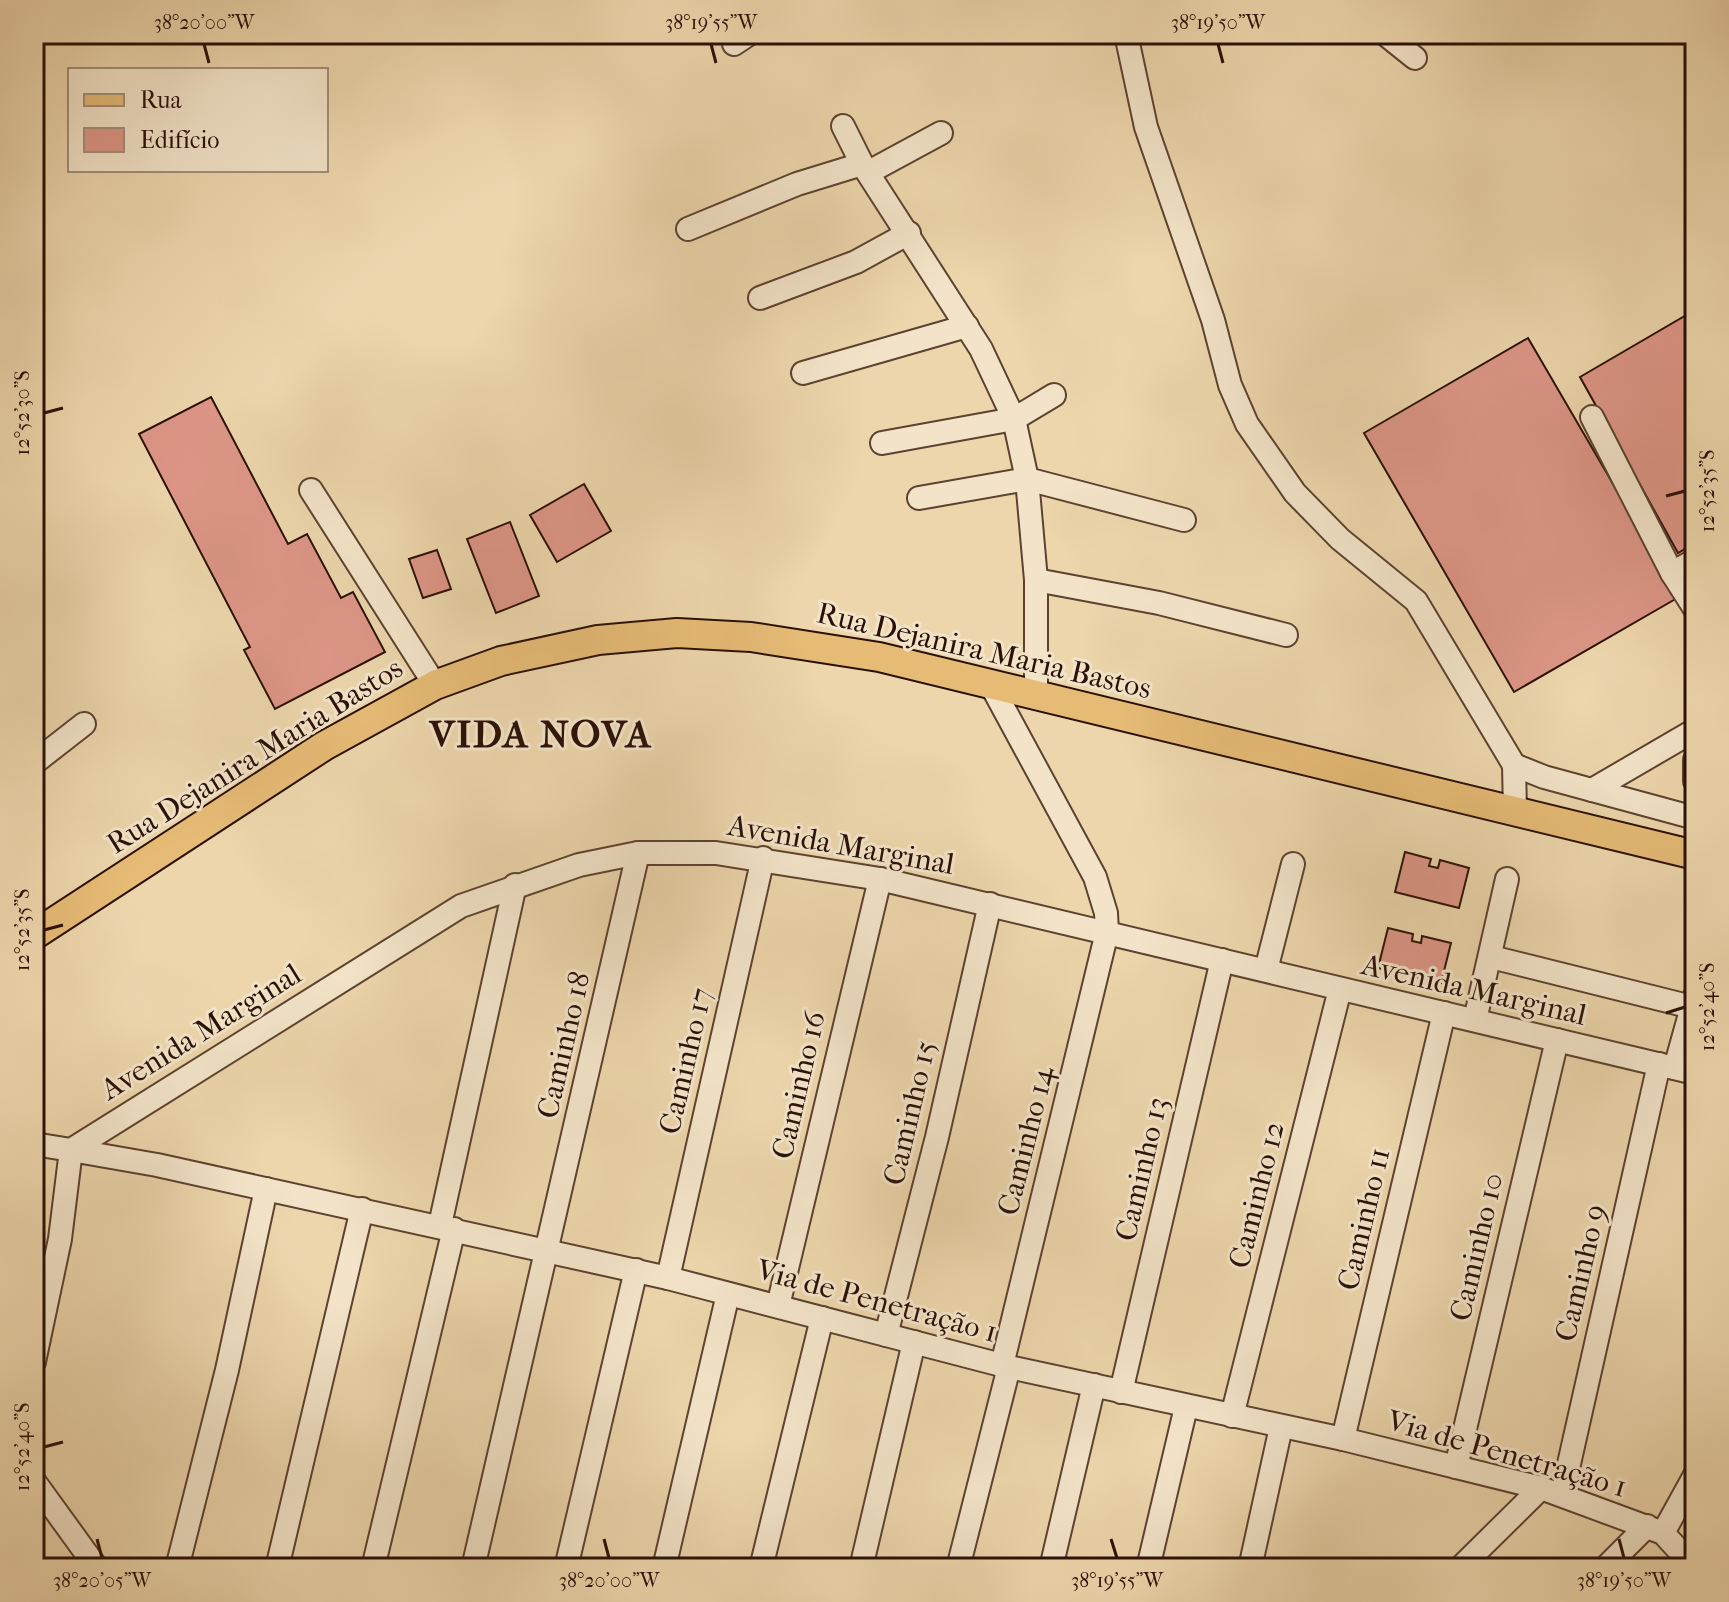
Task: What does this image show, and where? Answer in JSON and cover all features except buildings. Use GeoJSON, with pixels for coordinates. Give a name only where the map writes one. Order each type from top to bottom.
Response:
{"type":"FeatureCollection","features":[{"type":"Feature","properties":{"kind":"main road","name":"Rua Dejanira Maria Bastos"},"geometry":{"type":"LineString","coordinates":[[34,935],[324,746],[435,685],[501,661],[598,640],[677,633],[825,647],[1695,855]]}},
{"type":"Feature","properties":{"kind":"street"},"geometry":{"type":"LineString","coordinates":[[1126,34],[1146,127],[1208,305],[1230,385],[1247,424],[1295,493],[1318,519],[1416,601],[1514,765],[1515,812]]}},
{"type":"Feature","properties":{"kind":"street"},"geometry":{"type":"LineString","coordinates":[[1385,34],[1415,58]]}},
{"type":"Feature","properties":{"kind":"street"},"geometry":{"type":"LineString","coordinates":[[843,126],[866,168],[967,326],[997,380],[1014,419],[1027,479],[1036,580],[1036,697]]}},
{"type":"Feature","properties":{"kind":"street"},"geometry":{"type":"LineString","coordinates":[[688,229],[797,184],[866,168],[941,133]]}},
{"type":"Feature","properties":{"kind":"street"},"geometry":{"type":"LineString","coordinates":[[760,298],[856,262],[909,233]]}},
{"type":"Feature","properties":{"kind":"street"},"geometry":{"type":"LineString","coordinates":[[803,373],[967,326]]}},
{"type":"Feature","properties":{"kind":"street"},"geometry":{"type":"LineString","coordinates":[[882,443],[1014,419],[1054,395]]}},
{"type":"Feature","properties":{"kind":"street"},"geometry":{"type":"LineString","coordinates":[[1592,417],[1672,573],[1695,609]]}},
{"type":"Feature","properties":{"kind":"street"},"geometry":{"type":"LineString","coordinates":[[919,498],[1027,479],[1184,520]]}},
{"type":"Feature","properties":{"kind":"street"},"geometry":{"type":"LineString","coordinates":[[311,490],[435,685]]}},
{"type":"Feature","properties":{"kind":"street"},"geometry":{"type":"LineString","coordinates":[[1672,573],[1695,560]]}},
{"type":"Feature","properties":{"kind":"street"},"geometry":{"type":"LineString","coordinates":[[1036,580],[1159,603],[1286,635]]}},
{"type":"Feature","properties":{"kind":"street"},"geometry":{"type":"LineString","coordinates":[[991,685],[1095,877],[1106,913],[1107,932]]}},
{"type":"Feature","properties":{"kind":"street"},"geometry":{"type":"LineString","coordinates":[[34,763],[84,724]]}},
{"type":"Feature","properties":{"kind":"street"},"geometry":{"type":"LineString","coordinates":[[1592,790],[1695,730]]}},
{"type":"Feature","properties":{"kind":"street"},"geometry":{"type":"LineString","coordinates":[[1695,760],[1695,781]]}},
{"type":"Feature","properties":{"kind":"street"},"geometry":{"type":"LineString","coordinates":[[1514,765],[1695,818]]}},
{"type":"Feature","properties":{"kind":"street","name":"Avenida Marginal"},"geometry":{"type":"LineString","coordinates":[[71,1150],[130,1110],[240,1046],[461,906],[579,865],[638,853],[693,852],[763,858],[880,879],[1676,1069]]}},
{"type":"Feature","properties":{"kind":"street","name":"Caminho 18"},"geometry":{"type":"LineString","coordinates":[[473,1568],[549,1250],[638,853]]}},
{"type":"Feature","properties":{"kind":"street","name":"Caminho 17"},"geometry":{"type":"LineString","coordinates":[[668,1278],[763,858]]}},
{"type":"Feature","properties":{"kind":"street"},"geometry":{"type":"LineString","coordinates":[[1266,970],[1293,864]]}},
{"type":"Feature","properties":{"kind":"street","name":"Caminho 16"},"geometry":{"type":"LineString","coordinates":[[778,1306],[880,879]]}},
{"type":"Feature","properties":{"kind":"street"},"geometry":{"type":"LineString","coordinates":[[1475,1020],[1507,879]]}},
{"type":"Feature","properties":{"kind":"street"},"geometry":{"type":"LineString","coordinates":[[373,1568],[447,1227],[515,885]]}},
{"type":"Feature","properties":{"kind":"street","name":"Caminho 15"},"geometry":{"type":"LineString","coordinates":[[886,1335],[934,1151],[990,904]]}},
{"type":"Feature","properties":{"kind":"street","name":"Caminho 14"},"geometry":{"type":"LineString","coordinates":[[958,1568],[1107,932]]}},
{"type":"Feature","properties":{"kind":"street"},"geometry":{"type":"LineString","coordinates":[[1491,957],[1693,1001]]}},
{"type":"Feature","properties":{"kind":"street","name":"Caminho 13"},"geometry":{"type":"LineString","coordinates":[[1121,1392],[1222,960]]}},
{"type":"Feature","properties":{"kind":"street","name":"Caminho 12"},"geometry":{"type":"LineString","coordinates":[[1232,1416],[1340,989]]}},
{"type":"Feature","properties":{"kind":"street","name":"Caminho 9"},"geometry":{"type":"LineString","coordinates":[[1551,1492],[1676,1069],[1693,1001]]}},
{"type":"Feature","properties":{"kind":"street","name":"Caminho 11"},"geometry":{"type":"LineString","coordinates":[[1343,1439],[1444,1013]]}},
{"type":"Feature","properties":{"kind":"street","name":"Caminho 10"},"geometry":{"type":"LineString","coordinates":[[1456,1467],[1557,1040]]}},
{"type":"Feature","properties":{"kind":"street"},"geometry":{"type":"LineString","coordinates":[[34,1144],[71,1150],[60,1239],[34,1362]]}},
{"type":"Feature","properties":{"kind":"street","name":"Via de Penetração 1"},"geometry":{"type":"LineString","coordinates":[[71,1150],[549,1250],[1006,1366],[1343,1439],[1551,1492],[1655,1530]]}},
{"type":"Feature","properties":{"kind":"street"},"geometry":{"type":"LineString","coordinates":[[177,1568],[227,1370],[266,1189]]}},
{"type":"Feature","properties":{"kind":"street"},"geometry":{"type":"LineString","coordinates":[[277,1568],[362,1209]]}},
{"type":"Feature","properties":{"kind":"street"},"geometry":{"type":"LineString","coordinates":[[566,1568],[636,1270]]}},
{"type":"Feature","properties":{"kind":"street"},"geometry":{"type":"LineString","coordinates":[[664,1568],[728,1294]]}},
{"type":"Feature","properties":{"kind":"street"},"geometry":{"type":"LineString","coordinates":[[761,1568],[822,1318]]}},
{"type":"Feature","properties":{"kind":"street"},"geometry":{"type":"LineString","coordinates":[[861,1568],[914,1342]]}},
{"type":"Feature","properties":{"kind":"street"},"geometry":{"type":"LineString","coordinates":[[1051,1568],[1094,1385]]}},
{"type":"Feature","properties":{"kind":"street"},"geometry":{"type":"LineString","coordinates":[[1148,1568],[1186,1407]]}},
{"type":"Feature","properties":{"kind":"street"},"geometry":{"type":"LineString","coordinates":[[1250,1568],[1281,1427]]}},
{"type":"Feature","properties":{"kind":"street"},"geometry":{"type":"LineString","coordinates":[[1605,1568],[1655,1530],[1694,1474]]}},
{"type":"Feature","properties":{"kind":"street"},"geometry":{"type":"LineString","coordinates":[[34,1482],[92,1567]]}},
{"type":"Feature","properties":{"kind":"street"},"geometry":{"type":"LineString","coordinates":[[1460,1568],[1551,1492]]}},
{"type":"Feature","properties":{"kind":"street"},"geometry":{"type":"LineString","coordinates":[[1655,1530],[1695,1568]]}},
{"type":"Feature","properties":{"kind":"district","name":"VIDA NOVA"},"geometry":{"type":"Point","coordinates":[541,734]}}]}
